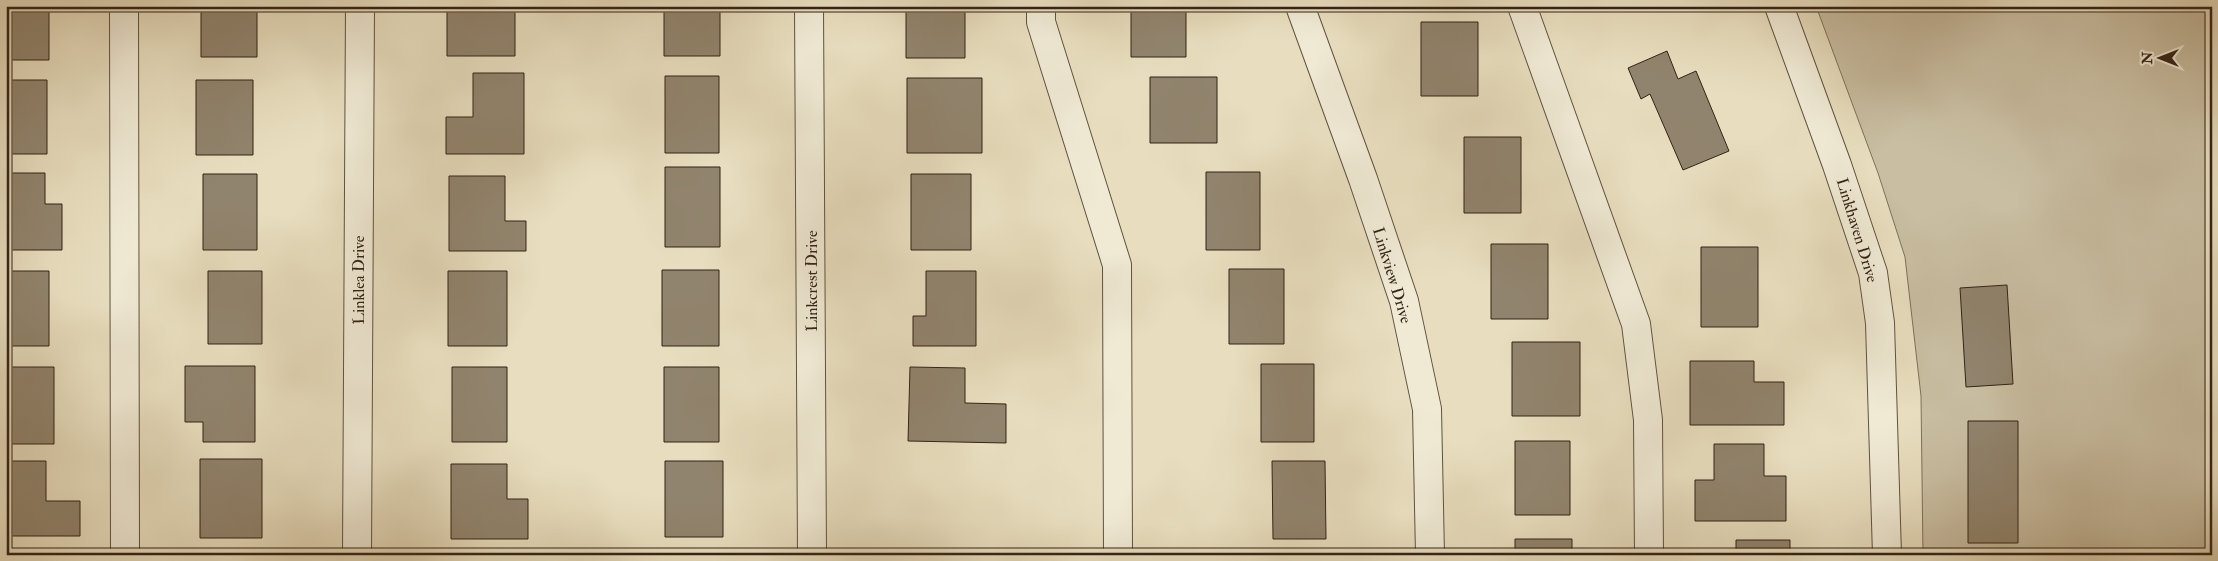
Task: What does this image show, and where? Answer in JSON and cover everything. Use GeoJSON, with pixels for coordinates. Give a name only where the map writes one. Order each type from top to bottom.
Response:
{"type":"FeatureCollection","features":[{"type":"Feature","properties":{"kind":"street"},"geometry":{"type":"LineString","coordinates":[[124,6],[125,555]]}},
{"type":"Feature","properties":{"kind":"street","name":"Linklea Drive"},"geometry":{"type":"LineString","coordinates":[[357,555],[360,6]]}},
{"type":"Feature","properties":{"kind":"street","name":"Linkcrest Drive"},"geometry":{"type":"LineString","coordinates":[[809,6],[812,555]]}},
{"type":"Feature","properties":{"kind":"street"},"geometry":{"type":"LineString","coordinates":[[1041,6],[1041,22],[1117,265],[1118,555]]}},
{"type":"Feature","properties":{"kind":"street","name":"Linkview Drive"},"geometry":{"type":"LineString","coordinates":[[1300,6],[1363,179],[1404,301],[1427,409],[1430,555]]}},
{"type":"Feature","properties":{"kind":"street"},"geometry":{"type":"LineString","coordinates":[[1522,6],[1636,324],[1648,420],[1649,555]]}},
{"type":"Feature","properties":{"kind":"street","name":"Linkhaven Drive"},"geometry":{"type":"LineString","coordinates":[[1779,6],[1837,165],[1873,273],[1880,322],[1887,555]]}},
{"type":"Feature","properties":{"kind":"shaded area"},"geometry":{"type":"Polygon","coordinates":[[[1816,6],[2212,6],[2212,555],[1923,555],[1921,396],[1905,257],[1878,173],[1816,6]]]}},
{"type":"Feature","properties":{"kind":"building"},"geometry":{"type":"Polygon","coordinates":[[[6,6],[49,6],[49,60],[6,60],[6,6]]]}},
{"type":"Feature","properties":{"kind":"building"},"geometry":{"type":"Polygon","coordinates":[[[201,6],[257,6],[257,57],[201,57],[201,6]]]}},
{"type":"Feature","properties":{"kind":"building"},"geometry":{"type":"Polygon","coordinates":[[[447,6],[515,6],[515,56],[447,56],[447,6]]]}},
{"type":"Feature","properties":{"kind":"building"},"geometry":{"type":"Polygon","coordinates":[[[664,6],[720,6],[720,56],[664,56],[664,6]]]}},
{"type":"Feature","properties":{"kind":"building"},"geometry":{"type":"Polygon","coordinates":[[[906,6],[965,6],[965,58],[906,58],[906,6]]]}},
{"type":"Feature","properties":{"kind":"building"},"geometry":{"type":"Polygon","coordinates":[[[1131,6],[1186,6],[1186,57],[1131,57],[1131,6]]]}},
{"type":"Feature","properties":{"kind":"building"},"geometry":{"type":"Polygon","coordinates":[[[1421,22],[1478,22],[1478,96],[1421,96],[1421,22]]]}},
{"type":"Feature","properties":{"kind":"building"},"geometry":{"type":"Polygon","coordinates":[[[1667,51],[1678,79],[1696,71],[1729,151],[1683,170],[1650,94],[1641,99],[1628,68],[1667,51]]]}},
{"type":"Feature","properties":{"kind":"building"},"geometry":{"type":"Polygon","coordinates":[[[473,73],[524,73],[524,154],[446,154],[446,117],[473,117],[473,73]]]}},
{"type":"Feature","properties":{"kind":"building"},"geometry":{"type":"Polygon","coordinates":[[[665,76],[719,76],[719,153],[665,153],[665,76]]]}},
{"type":"Feature","properties":{"kind":"building"},"geometry":{"type":"Polygon","coordinates":[[[1150,77],[1217,77],[1217,143],[1150,143],[1150,77]]]}},
{"type":"Feature","properties":{"kind":"building"},"geometry":{"type":"Polygon","coordinates":[[[907,78],[982,78],[982,153],[907,153],[907,78]]]}},
{"type":"Feature","properties":{"kind":"building"},"geometry":{"type":"Polygon","coordinates":[[[6,80],[47,80],[47,154],[6,154],[6,80]]]}},
{"type":"Feature","properties":{"kind":"building"},"geometry":{"type":"Polygon","coordinates":[[[196,80],[253,80],[253,155],[196,155],[196,80]]]}},
{"type":"Feature","properties":{"kind":"building"},"geometry":{"type":"Polygon","coordinates":[[[1464,137],[1521,137],[1521,213],[1464,213],[1464,137]]]}},
{"type":"Feature","properties":{"kind":"building"},"geometry":{"type":"Polygon","coordinates":[[[665,167],[720,167],[720,247],[665,247],[665,167]]]}},
{"type":"Feature","properties":{"kind":"building"},"geometry":{"type":"Polygon","coordinates":[[[1206,172],[1260,172],[1260,250],[1206,250],[1206,172]]]}},
{"type":"Feature","properties":{"kind":"building"},"geometry":{"type":"Polygon","coordinates":[[[6,173],[45,173],[45,204],[62,204],[62,250],[6,250],[6,173]]]}},
{"type":"Feature","properties":{"kind":"building"},"geometry":{"type":"Polygon","coordinates":[[[203,174],[257,174],[257,250],[203,250],[203,174]]]}},
{"type":"Feature","properties":{"kind":"building"},"geometry":{"type":"Polygon","coordinates":[[[911,174],[971,174],[971,250],[911,250],[911,174]]]}},
{"type":"Feature","properties":{"kind":"building"},"geometry":{"type":"Polygon","coordinates":[[[449,176],[505,176],[505,221],[526,221],[526,251],[449,251],[449,176]]]}},
{"type":"Feature","properties":{"kind":"building"},"geometry":{"type":"Polygon","coordinates":[[[1491,244],[1548,244],[1548,319],[1491,319],[1491,244]]]}},
{"type":"Feature","properties":{"kind":"building"},"geometry":{"type":"Polygon","coordinates":[[[1701,247],[1758,247],[1758,327],[1701,327],[1701,247]]]}},
{"type":"Feature","properties":{"kind":"building"},"geometry":{"type":"Polygon","coordinates":[[[1229,269],[1284,269],[1284,344],[1229,344],[1229,269]]]}},
{"type":"Feature","properties":{"kind":"building"},"geometry":{"type":"Polygon","coordinates":[[[662,270],[719,270],[719,346],[662,346],[662,270]]]}},
{"type":"Feature","properties":{"kind":"building"},"geometry":{"type":"Polygon","coordinates":[[[6,271],[49,271],[49,346],[6,346],[6,271]]]}},
{"type":"Feature","properties":{"kind":"building"},"geometry":{"type":"Polygon","coordinates":[[[208,271],[262,271],[262,344],[208,344],[208,271]]]}},
{"type":"Feature","properties":{"kind":"building"},"geometry":{"type":"Polygon","coordinates":[[[448,271],[507,271],[507,346],[448,346],[448,271]]]}},
{"type":"Feature","properties":{"kind":"building"},"geometry":{"type":"Polygon","coordinates":[[[926,271],[976,271],[976,346],[913,346],[913,316],[926,316],[926,271]]]}},
{"type":"Feature","properties":{"kind":"building"},"geometry":{"type":"Polygon","coordinates":[[[2007,285],[2013,384],[1966,387],[1960,288],[2007,285]]]}},
{"type":"Feature","properties":{"kind":"building"},"geometry":{"type":"Polygon","coordinates":[[[1512,342],[1580,342],[1580,416],[1512,416],[1512,342]]]}},
{"type":"Feature","properties":{"kind":"building"},"geometry":{"type":"Polygon","coordinates":[[[1690,361],[1754,361],[1754,382],[1784,382],[1784,425],[1690,425],[1690,361]]]}},
{"type":"Feature","properties":{"kind":"building"},"geometry":{"type":"Polygon","coordinates":[[[1261,364],[1314,364],[1314,442],[1261,442],[1261,364]]]}},
{"type":"Feature","properties":{"kind":"building"},"geometry":{"type":"Polygon","coordinates":[[[185,366],[255,366],[255,442],[203,442],[203,422],[185,422],[185,366]]]}},
{"type":"Feature","properties":{"kind":"building"},"geometry":{"type":"Polygon","coordinates":[[[6,367],[54,367],[54,444],[6,444],[6,367]]]}},
{"type":"Feature","properties":{"kind":"building"},"geometry":{"type":"Polygon","coordinates":[[[452,367],[507,367],[507,442],[452,442],[452,367]]]}},
{"type":"Feature","properties":{"kind":"building"},"geometry":{"type":"Polygon","coordinates":[[[664,367],[719,367],[719,442],[664,442],[664,367]]]}},
{"type":"Feature","properties":{"kind":"building"},"geometry":{"type":"Polygon","coordinates":[[[910,367],[965,368],[965,403],[1006,404],[1006,443],[908,441],[910,367]]]}},
{"type":"Feature","properties":{"kind":"building"},"geometry":{"type":"Polygon","coordinates":[[[1968,421],[2018,421],[2018,543],[1968,543],[1968,421]]]}},
{"type":"Feature","properties":{"kind":"building"},"geometry":{"type":"Polygon","coordinates":[[[1515,441],[1570,441],[1570,515],[1515,515],[1515,441]]]}},
{"type":"Feature","properties":{"kind":"building"},"geometry":{"type":"Polygon","coordinates":[[[1714,444],[1764,444],[1764,476],[1786,476],[1786,521],[1695,521],[1695,480],[1714,480],[1714,444]]]}},
{"type":"Feature","properties":{"kind":"building"},"geometry":{"type":"Polygon","coordinates":[[[200,459],[262,459],[262,538],[200,538],[200,459]]]}},
{"type":"Feature","properties":{"kind":"building"},"geometry":{"type":"Polygon","coordinates":[[[6,461],[46,461],[46,501],[80,501],[80,536],[6,536],[6,461]]]}},
{"type":"Feature","properties":{"kind":"building"},"geometry":{"type":"Polygon","coordinates":[[[665,461],[723,461],[723,537],[665,537],[665,461]]]}},
{"type":"Feature","properties":{"kind":"building"},"geometry":{"type":"Polygon","coordinates":[[[1272,461],[1325,461],[1326,539],[1273,539],[1272,461]]]}},
{"type":"Feature","properties":{"kind":"building"},"geometry":{"type":"Polygon","coordinates":[[[451,464],[507,464],[507,499],[528,499],[528,539],[451,539],[451,464]]]}},
{"type":"Feature","properties":{"kind":"building"},"geometry":{"type":"Polygon","coordinates":[[[1515,539],[1572,539],[1572,555],[1515,555],[1515,539]]]}},
{"type":"Feature","properties":{"kind":"building"},"geometry":{"type":"Polygon","coordinates":[[[1736,540],[1790,540],[1790,555],[1736,555],[1736,540]]]}}]}
